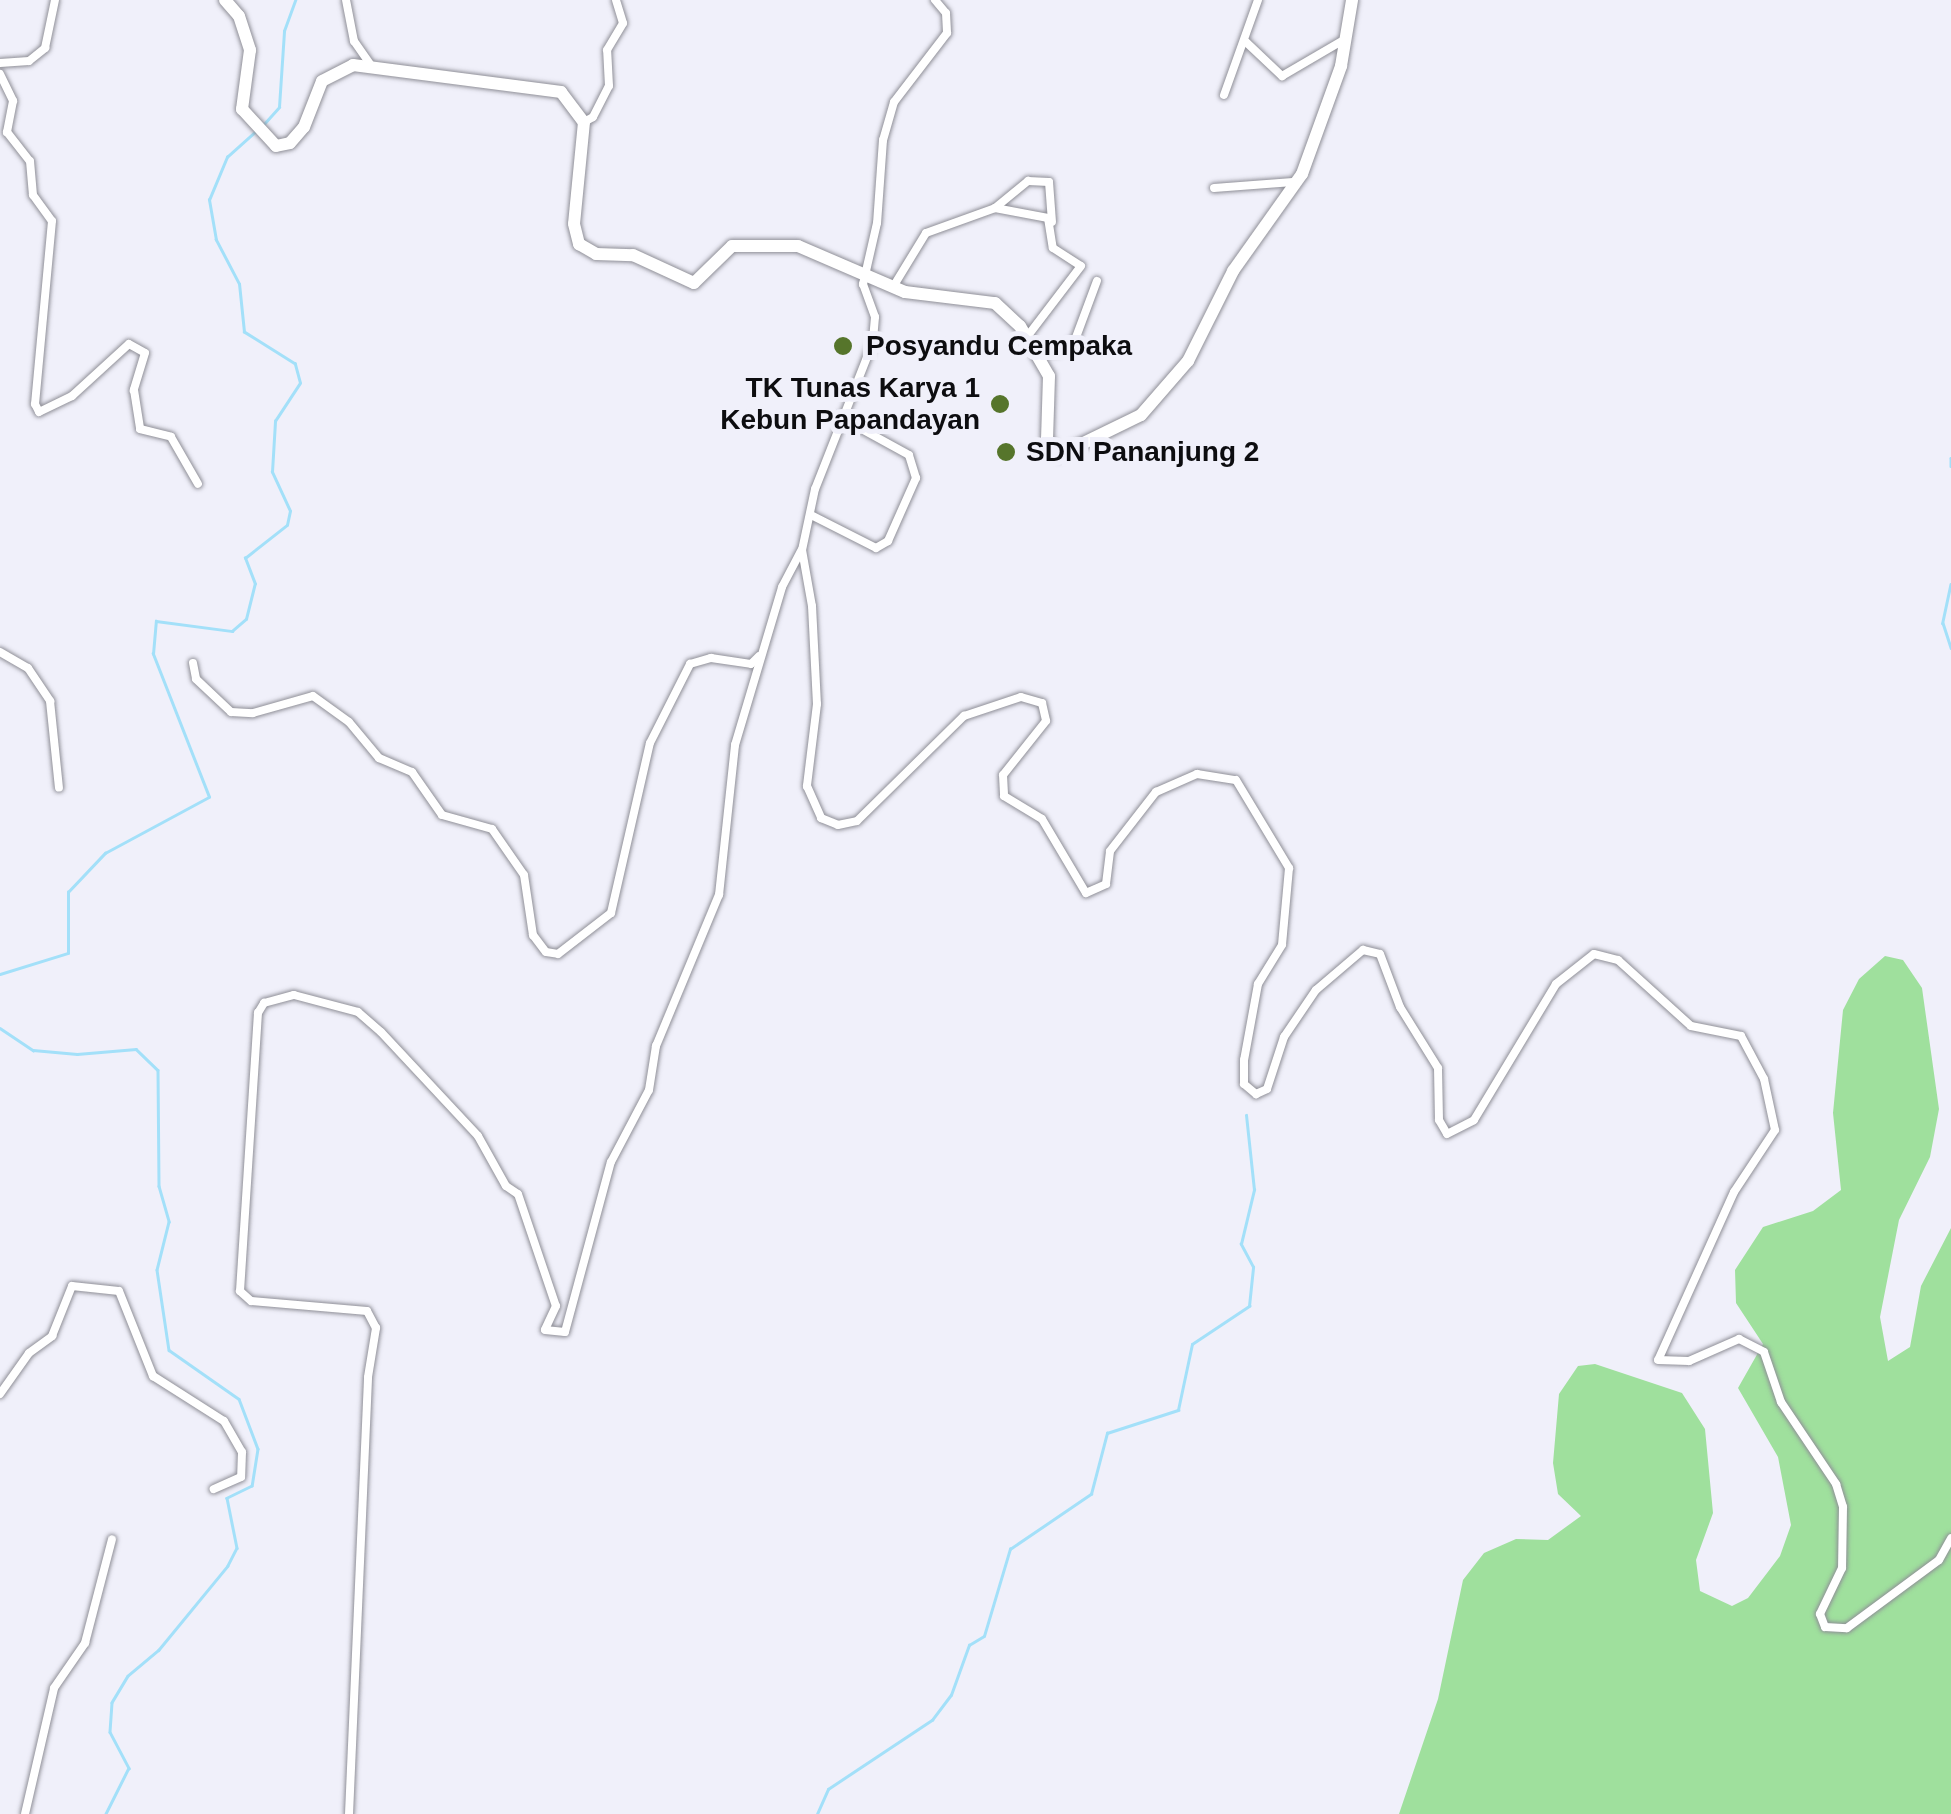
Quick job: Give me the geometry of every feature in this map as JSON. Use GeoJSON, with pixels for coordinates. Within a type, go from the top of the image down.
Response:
{"type":"FeatureCollection","features":[{"type":"Feature","properties":{"kind":"main road"},"geometry":{"type":"LineString","coordinates":[[226,0],[239,16],[250,50],[242,100],[249,121],[268,140],[290,143],[322,82],[353,65],[552,88],[579,108],[584,122],[574,238],[591,252],[633,255],[690,282],[738,244],[798,246],[864,270],[893,287],[996,303],[1036,352],[1052,387],[1051,452],[1067,454],[1123,428],[1172,385],[1233,272],[1298,181],[1346,38],[1352,0]]}},
{"type":"Feature","properties":{"kind":"street"},"geometry":{"type":"LineString","coordinates":[[0,63],[28,62],[45,48],[54,0]]}},
{"type":"Feature","properties":{"kind":"street"},"geometry":{"type":"LineString","coordinates":[[346,0],[354,41],[372,67]]}},
{"type":"Feature","properties":{"kind":"street"},"geometry":{"type":"LineString","coordinates":[[584,122],[593,117],[608,86],[607,50],[622,23],[616,0]]}},
{"type":"Feature","properties":{"kind":"street"},"geometry":{"type":"LineString","coordinates":[[349,1814],[368,1377],[376,1328],[367,1311],[251,1302],[240,1290],[258,1013],[264,1003],[294,995],[358,1012],[381,1032],[478,1136],[498,1162],[506,1186],[518,1194],[556,1306],[545,1330],[566,1332],[611,1162],[648,1090],[656,1046],[719,894],[735,745],[762,652],[802,550],[840,417],[875,326],[864,270],[894,102],[947,33],[946,13],[936,0]]}},
{"type":"Feature","properties":{"kind":"street"},"geometry":{"type":"LineString","coordinates":[[1224,96],[1258,0]]}},
{"type":"Feature","properties":{"kind":"street"},"geometry":{"type":"LineString","coordinates":[[1246,42],[1282,76],[1346,38]]}},
{"type":"Feature","properties":{"kind":"street"},"geometry":{"type":"LineString","coordinates":[[0,74],[13,101],[8,132],[30,161],[33,195],[52,221],[35,404],[39,412],[72,396],[129,344],[145,353],[134,390],[140,429],[171,437],[198,484]]}},
{"type":"Feature","properties":{"kind":"street"},"geometry":{"type":"LineString","coordinates":[[893,287],[921,235],[996,208],[1028,181],[1049,182],[1053,248],[1081,266],[1027,337]]}},
{"type":"Feature","properties":{"kind":"street"},"geometry":{"type":"LineString","coordinates":[[1214,188],[1298,181]]}},
{"type":"Feature","properties":{"kind":"street"},"geometry":{"type":"LineString","coordinates":[[996,208],[1052,222]]}},
{"type":"Feature","properties":{"kind":"street"},"geometry":{"type":"LineString","coordinates":[[1036,352],[1057,352],[1075,340],[1097,281]]}},
{"type":"Feature","properties":{"kind":"street"},"geometry":{"type":"LineString","coordinates":[[811,515],[876,548],[888,540],[916,478],[910,456],[840,417]]}},
{"type":"Feature","properties":{"kind":"street"},"geometry":{"type":"LineString","coordinates":[[802,550],[812,606],[816,704],[807,786],[828,822],[848,824],[864,816],[964,716],[1021,697],[1042,703],[1046,722],[1004,775],[1004,796],[1042,819],[1086,893],[1106,884],[1110,851],[1141,805],[1168,783],[1210,774],[1243,786],[1289,868],[1282,945],[1258,984],[1244,1060],[1248,1091],[1267,1089],[1299,1014],[1363,950],[1380,954],[1400,1006],[1438,1068],[1439,1120],[1448,1134],[1474,1120],[1556,984],[1594,954],[1618,960],[1681,1021],[1741,1036],[1764,1080],[1775,1130],[1734,1192],[1659,1348],[1658,1360],[1666,1365],[1740,1338],[1764,1352],[1793,1424],[1836,1484],[1843,1507],[1842,1568],[1820,1614],[1825,1627],[1848,1628],[1938,1560],[1951,1538]]}},
{"type":"Feature","properties":{"kind":"street"},"geometry":{"type":"LineString","coordinates":[[0,652],[28,668],[50,701],[59,788]]}},
{"type":"Feature","properties":{"kind":"street"},"geometry":{"type":"LineString","coordinates":[[193,663],[196,679],[231,712],[253,714],[313,696],[349,722],[380,758],[412,772],[442,814],[492,829],[524,876],[533,935],[546,952],[558,954],[611,914],[650,743],[690,664],[711,658],[750,664],[762,652]]}},
{"type":"Feature","properties":{"kind":"street"},"geometry":{"type":"LineString","coordinates":[[0,1394],[29,1353],[52,1336],[72,1286],[119,1291],[153,1376],[224,1421],[242,1452],[241,1478],[214,1489]]}},
{"type":"Feature","properties":{"kind":"street"},"geometry":{"type":"LineString","coordinates":[[25,1814],[54,1688],[85,1643],[112,1539]]}},
{"type":"Feature","properties":{"kind":"green space"},"geometry":{"type":"Polygon","coordinates":[[[1885,956],[1903,960],[1922,988],[1939,1109],[1930,1157],[1899,1220],[1880,1317],[1888,1361],[1910,1347],[1921,1286],[1951,1228],[1951,1814],[1399,1814],[1438,1699],[1463,1580],[1484,1553],[1516,1539],[1548,1540],[1581,1516],[1558,1494],[1553,1463],[1559,1394],[1578,1366],[1595,1364],[1682,1393],[1705,1429],[1713,1513],[1696,1560],[1700,1591],[1732,1606],[1748,1598],[1780,1556],[1791,1525],[1778,1457],[1738,1388],[1763,1344],[1736,1303],[1735,1270],[1763,1227],[1813,1211],[1841,1190],[1833,1113],[1843,1010],[1859,979],[1885,956]]]}},
{"type":"Feature","properties":{"kind":"waterway"},"geometry":{"type":"LineString","coordinates":[[263,125],[279,107],[284,31],[295,0]]}},
{"type":"Feature","properties":{"kind":"waterway"},"geometry":{"type":"LineString","coordinates":[[0,974],[68,953],[68,892],[105,853],[209,797],[153,654],[156,621],[232,631],[246,619],[255,584],[245,558],[287,525],[290,511],[272,472],[275,421],[300,383],[295,364],[244,332],[239,284],[216,240],[209,200],[227,157],[257,130]]}},
{"type":"Feature","properties":{"kind":"waterway"},"geometry":{"type":"LineString","coordinates":[[1951,458],[1951,466]]}},
{"type":"Feature","properties":{"kind":"waterway"},"geometry":{"type":"LineString","coordinates":[[1951,584],[1943,623],[1951,648]]}},
{"type":"Feature","properties":{"kind":"waterway"},"geometry":{"type":"LineString","coordinates":[[0,1028],[33,1050],[77,1054],[136,1049],[158,1070],[159,1186],[169,1222],[157,1270],[169,1350],[239,1399],[258,1449],[252,1486],[227,1498],[237,1548],[228,1566],[159,1650],[128,1676],[112,1703],[110,1732],[129,1768],[106,1814]]}},
{"type":"Feature","properties":{"kind":"waterway"},"geometry":{"type":"LineString","coordinates":[[817,1814],[828,1789],[932,1720],[951,1695],[969,1645],[984,1636],[1010,1549],[1091,1494],[1107,1433],[1178,1410],[1192,1344],[1249,1306],[1253,1267],[1241,1244],[1254,1190],[1246,1115]]}},
{"type":"Feature","properties":{"kind":"place","name":"Posyandu Cempaka"},"geometry":{"type":"Point","coordinates":[843,346]}},
{"type":"Feature","properties":{"kind":"place","name":"TK Tunas Karya 1 Kebun Papandayan"},"geometry":{"type":"Point","coordinates":[1000,404]}},
{"type":"Feature","properties":{"kind":"place","name":"SDN Pananjung 2"},"geometry":{"type":"Point","coordinates":[1006,452]}}]}
